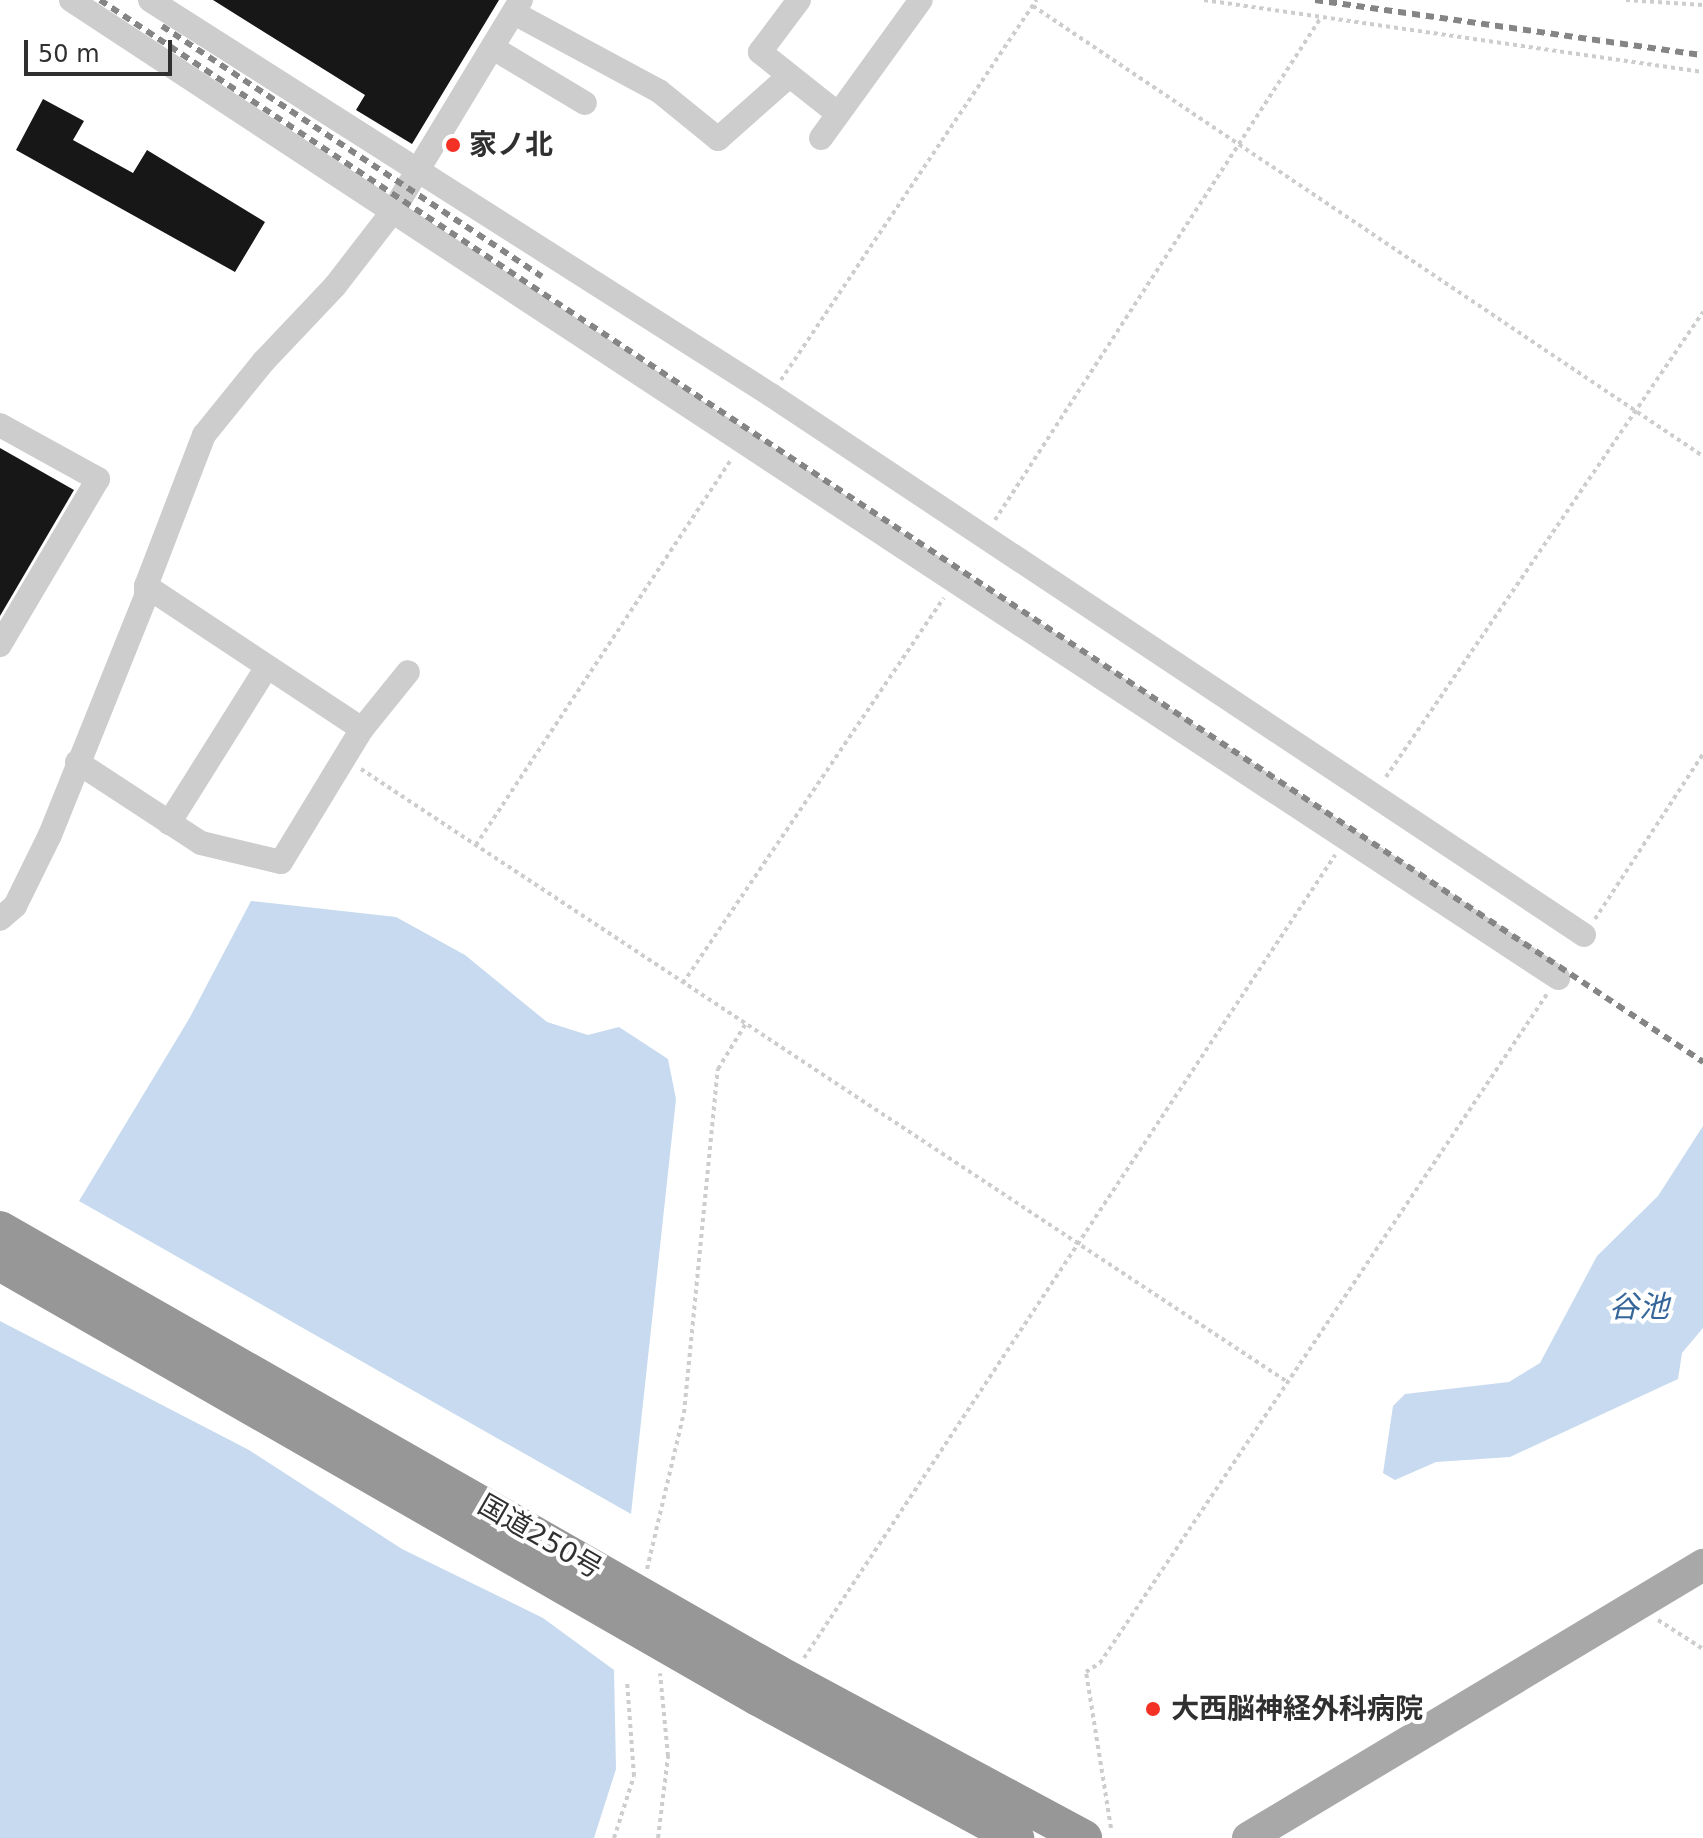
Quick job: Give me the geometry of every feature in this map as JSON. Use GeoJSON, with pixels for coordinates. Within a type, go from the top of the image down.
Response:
{"type":"FeatureCollection","features":[{"type":"Feature","properties":{"kind":"highway","name":"国道250号"},"geometry":{"type":"LineString","coordinates":[[0,1229],[762,1664],[1084,1838]]}},
{"type":"Feature","properties":{"kind":"highway","name":"国道250号"},"geometry":{"type":"LineString","coordinates":[[0,1263],[758,1698],[1016,1838]]}},
{"type":"Feature","properties":{"kind":"main road"},"geometry":{"type":"LineString","coordinates":[[1248,1838],[1703,1565]]}},
{"type":"Feature","properties":{"kind":"street"},"geometry":{"type":"LineString","coordinates":[[71,0],[1558,978]]}},
{"type":"Feature","properties":{"kind":"street"},"geometry":{"type":"LineString","coordinates":[[150,0],[422,169],[771,395],[983,539],[1584,935]]}},
{"type":"Feature","properties":{"kind":"street"},"geometry":{"type":"LineString","coordinates":[[799,0],[760,52],[787,78],[837,113]]}},
{"type":"Feature","properties":{"kind":"street"},"geometry":{"type":"LineString","coordinates":[[821,138],[921,0]]}},
{"type":"Feature","properties":{"kind":"street"},"geometry":{"type":"LineString","coordinates":[[0,919],[15,906],[77,762],[146,596],[146,586],[204,435],[264,361],[335,286],[393,211],[422,169],[518,6],[659,91],[718,139],[787,78]]}},
{"type":"Feature","properties":{"kind":"street"},"geometry":{"type":"LineString","coordinates":[[493,48],[585,103]]}},
{"type":"Feature","properties":{"kind":"street"},"geometry":{"type":"LineString","coordinates":[[0,425],[98,479],[0,645]]}},
{"type":"Feature","properties":{"kind":"street"},"geometry":{"type":"LineString","coordinates":[[146,586],[362,729]]}},
{"type":"Feature","properties":{"kind":"street"},"geometry":{"type":"LineString","coordinates":[[169,823],[267,667]]}},
{"type":"Feature","properties":{"kind":"street"},"geometry":{"type":"LineString","coordinates":[[77,762],[201,843],[281,862],[347,759],[362,729],[408,672]]}},
{"type":"Feature","properties":{"kind":"path"},"geometry":{"type":"LineString","coordinates":[[771,395],[1036,0]]}},
{"type":"Feature","properties":{"kind":"path"},"geometry":{"type":"LineString","coordinates":[[1204,0],[1703,72]]}},
{"type":"Feature","properties":{"kind":"path"},"geometry":{"type":"LineString","coordinates":[[1626,0],[1703,5]]}},
{"type":"Feature","properties":{"kind":"path"},"geometry":{"type":"LineString","coordinates":[[1033,6],[1703,456]]}},
{"type":"Feature","properties":{"kind":"path"},"geometry":{"type":"LineString","coordinates":[[983,539],[1241,146],[1320,19]]}},
{"type":"Feature","properties":{"kind":"path"},"geometry":{"type":"LineString","coordinates":[[1374,796],[1628,427],[1635,409],[1703,312]]}},
{"type":"Feature","properties":{"kind":"path"},"geometry":{"type":"LineString","coordinates":[[476,845],[744,440]]}},
{"type":"Feature","properties":{"kind":"path"},"geometry":{"type":"LineString","coordinates":[[683,983],[956,580]]}},
{"type":"Feature","properties":{"kind":"path"},"geometry":{"type":"LineString","coordinates":[[1584,935],[1703,754]]}},
{"type":"Feature","properties":{"kind":"path"},"geometry":{"type":"LineString","coordinates":[[347,759],[1286,1381]]}},
{"type":"Feature","properties":{"kind":"path"},"geometry":{"type":"LineString","coordinates":[[802,1660],[1345,839]]}},
{"type":"Feature","properties":{"kind":"path"},"geometry":{"type":"LineString","coordinates":[[1112,1838],[1086,1672],[1100,1663],[1558,978]]}},
{"type":"Feature","properties":{"kind":"path"},"geometry":{"type":"LineString","coordinates":[[647,1569],[684,1413],[718,1069],[745,1025]]}},
{"type":"Feature","properties":{"kind":"path"},"geometry":{"type":"LineString","coordinates":[[1635,1605],[1703,1649]]}},
{"type":"Feature","properties":{"kind":"path"},"geometry":{"type":"LineString","coordinates":[[658,1838],[668,1756],[659,1665]]}},
{"type":"Feature","properties":{"kind":"path"},"geometry":{"type":"LineString","coordinates":[[614,1838],[634,1776],[627,1680]]}},
{"type":"Feature","properties":{"kind":"water"},"geometry":{"type":"Polygon","coordinates":[[[251,901],[396,917],[465,955],[547,1022],[588,1035],[619,1027],[668,1059],[676,1099],[631,1514],[79,1201],[189,1019],[251,901]]]}},
{"type":"Feature","properties":{"kind":"water","name":"谷池"},"geometry":{"type":"Polygon","coordinates":[[[1703,1126],[1703,1328],[1682,1353],[1678,1379],[1510,1457],[1436,1462],[1395,1480],[1383,1473],[1393,1406],[1405,1394],[1509,1382],[1540,1363],[1597,1256],[1658,1196],[1703,1126]]]}},
{"type":"Feature","properties":{"kind":"water"},"geometry":{"type":"Polygon","coordinates":[[[0,1321],[249,1450],[402,1549],[543,1618],[614,1670],[616,1769],[594,1838],[0,1838],[0,1321]]]}},
{"type":"Feature","properties":{"kind":"building"},"geometry":{"type":"Polygon","coordinates":[[[213,0],[499,0],[412,144],[356,110],[365,95],[213,0]]]}},
{"type":"Feature","properties":{"kind":"building"},"geometry":{"type":"Polygon","coordinates":[[[43,99],[84,121],[73,140],[133,173],[147,150],[265,222],[235,272],[16,150],[43,99]]]}},
{"type":"Feature","properties":{"kind":"building"},"geometry":{"type":"Polygon","coordinates":[[[0,448],[74,490],[0,616],[0,448]]]}},
{"type":"Feature","properties":{"kind":"railway"},"geometry":{"type":"LineString","coordinates":[[100,0],[1703,1062]]}},
{"type":"Feature","properties":{"kind":"railway"},"geometry":{"type":"LineString","coordinates":[[1315,0],[1703,55]]}},
{"type":"Feature","properties":{"kind":"railway"},"geometry":{"type":"LineString","coordinates":[[162,26],[542,277]]}},
{"type":"Feature","properties":{"kind":"place","name":"家ノ北"},"geometry":{"type":"Point","coordinates":[453,145]}},
{"type":"Feature","properties":{"kind":"place","name":"大西脳神経外科病院"},"geometry":{"type":"Point","coordinates":[1153,1709]}}]}
